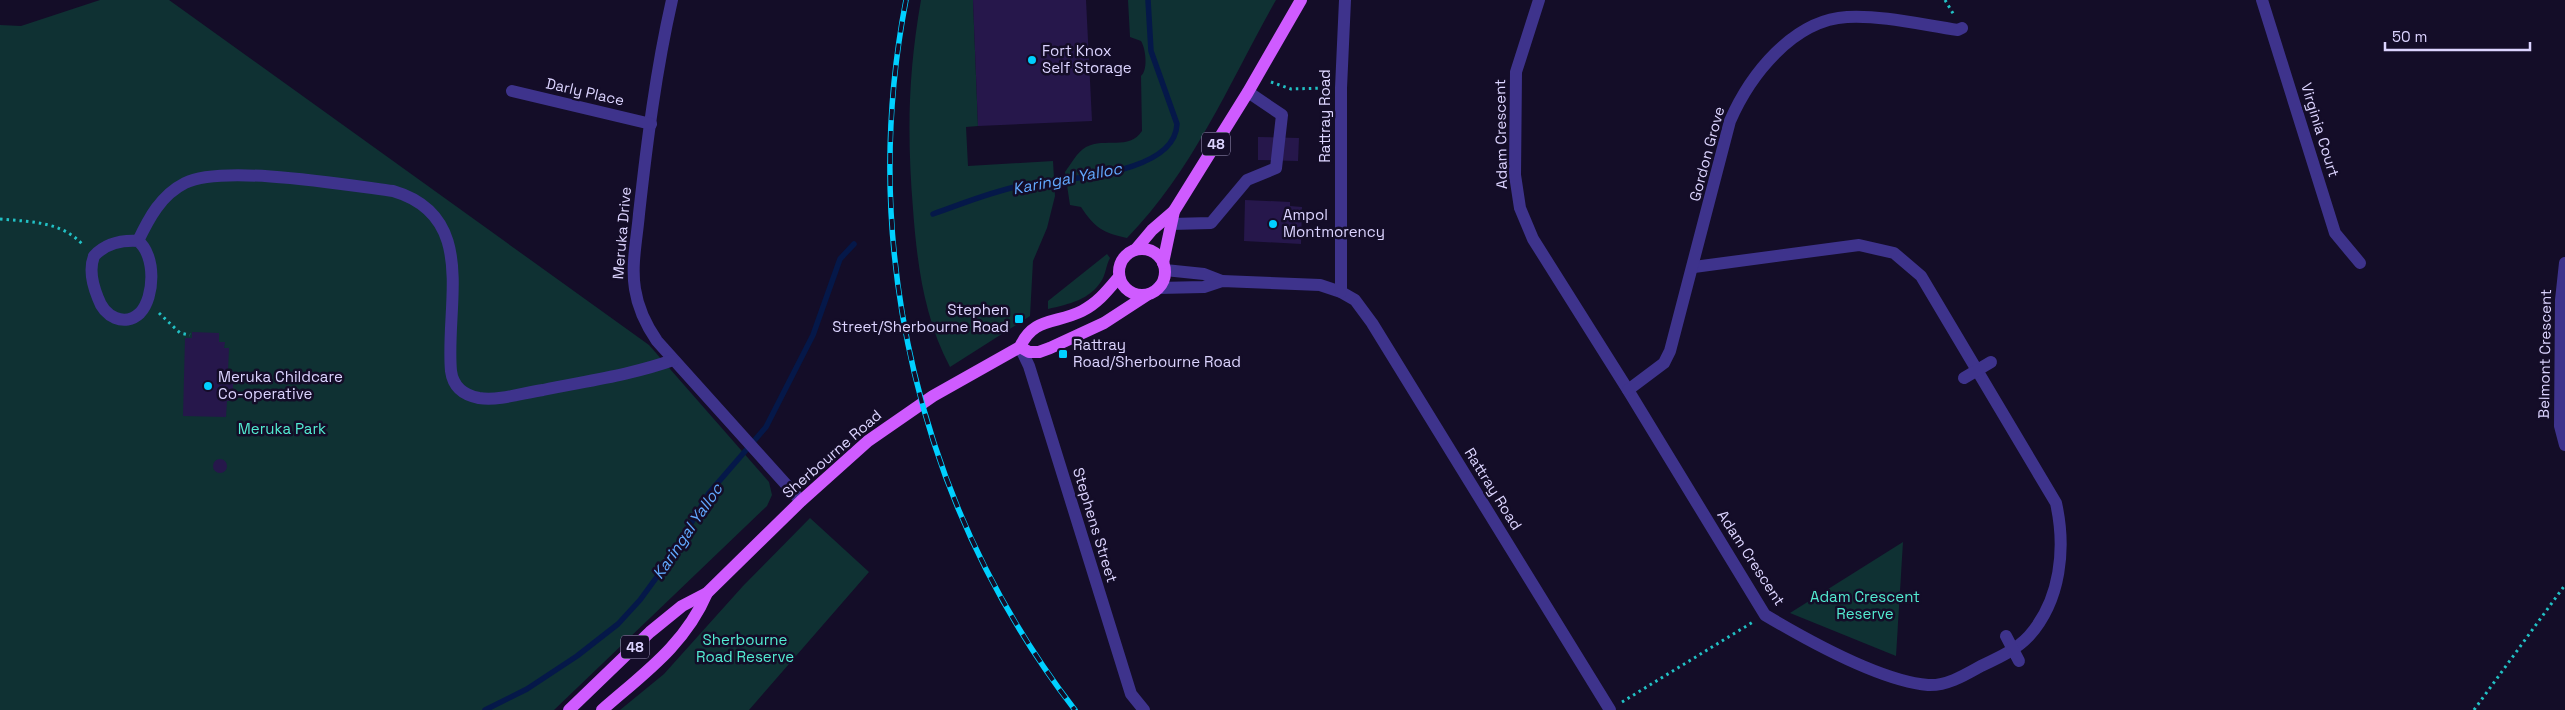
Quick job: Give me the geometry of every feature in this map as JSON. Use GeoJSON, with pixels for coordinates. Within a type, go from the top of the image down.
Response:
{"type":"FeatureCollection","features":[{"type":"Feature","properties":{"kind":"main road","name":"48"},"geometry":{"type":"LineString","coordinates":[[1119,277],[1122,260],[1125,255],[1136,249],[1152,230],[1174,211],[1248,92],[1302,0]]}},
{"type":"Feature","properties":{"kind":"main road","name":"48"},"geometry":{"type":"LineString","coordinates":[[1153,291],[1162,283],[1174,211]]}},
{"type":"Feature","properties":{"kind":"main road"},"geometry":{"type":"LineString","coordinates":[[1136,249],[1152,251],[1164,266]]}},
{"type":"Feature","properties":{"kind":"main road"},"geometry":{"type":"LineString","coordinates":[[1119,277],[1131,292],[1153,291]]}},
{"type":"Feature","properties":{"kind":"main road","name":"Sherbourne Road"},"geometry":{"type":"LineString","coordinates":[[569,710],[650,632],[682,606],[707,593],[800,501],[883,429],[933,396],[1020,347],[1025,336],[1032,329],[1043,323],[1069,316],[1094,304],[1119,277]]}},
{"type":"Feature","properties":{"kind":"main road"},"geometry":{"type":"LineString","coordinates":[[1020,347],[1029,352],[1039,352],[1050,348],[1104,322],[1153,291]]}},
{"type":"Feature","properties":{"kind":"main road","name":"Sherbourne Road"},"geometry":{"type":"LineString","coordinates":[[602,710],[646,674],[671,649],[697,617],[707,593]]}},
{"type":"Feature","properties":{"kind":"street","name":"Meruka Drive"},"geometry":{"type":"LineString","coordinates":[[672,0],[650,124],[635,259],[634,287],[637,303],[647,326],[673,360],[800,501]]}},
{"type":"Feature","properties":{"kind":"street","name":"Rattray Road"},"geometry":{"type":"LineString","coordinates":[[1342,292],[1341,88],[1345,0]]}},
{"type":"Feature","properties":{"kind":"street","name":"Adam Crescent"},"geometry":{"type":"LineString","coordinates":[[1539,0],[1516,72],[1515,175],[1520,208],[1533,239],[1628,390],[1764,616],[1798,635],[1890,676],[1930,685],[1960,678],[2013,650],[2029,637],[2043,618],[2054,592],[2061,562],[2060,520],[2056,503],[1921,276],[1894,253],[1860,245],[1694,266]]}},
{"type":"Feature","properties":{"kind":"street","name":"Virginia Court"},"geometry":{"type":"LineString","coordinates":[[2262,0],[2335,233],[2360,263]]}},
{"type":"Feature","properties":{"kind":"street","name":"Gordon Grove"},"geometry":{"type":"LineString","coordinates":[[1628,390],[1664,363],[1670,351],[1694,266],[1730,121],[1740,97],[1755,75],[1783,46],[1811,28],[1831,20],[1848,17],[1958,30],[1962,28]]}},
{"type":"Feature","properties":{"kind":"street","name":"Darly Place"},"geometry":{"type":"LineString","coordinates":[[512,92],[650,124]]}},
{"type":"Feature","properties":{"kind":"street"},"geometry":{"type":"LineString","coordinates":[[1171,224],[1211,224],[1246,180],[1276,168],[1282,115],[1248,92]]}},
{"type":"Feature","properties":{"kind":"street"},"geometry":{"type":"LineString","coordinates":[[138,242],[152,212],[168,195],[185,183],[206,177],[225,175],[267,177],[392,191],[410,196],[428,208],[438,219],[446,233],[451,250],[452,272],[451,371],[454,382],[462,391],[484,398],[509,396],[629,373],[673,360]]}},
{"type":"Feature","properties":{"kind":"street"},"geometry":{"type":"LineString","coordinates":[[117,242],[138,242],[146,247],[150,256],[152,270],[146,300],[141,312],[132,318],[122,320],[110,317],[100,306],[92,274],[94,256],[107,246],[117,242]]}},
{"type":"Feature","properties":{"kind":"street","name":"Belmont Crescent"},"geometry":{"type":"LineString","coordinates":[[2565,263],[2561,300],[2560,416],[2565,445]]}},
{"type":"Feature","properties":{"kind":"street","name":"Rattray Road"},"geometry":{"type":"LineString","coordinates":[[1164,266],[1204,274],[1222,281],[1310,284],[1342,292],[1355,300],[1372,323],[1610,710]]}},
{"type":"Feature","properties":{"kind":"street","name":"Rattray Road"},"geometry":{"type":"LineString","coordinates":[[1153,291],[1204,287],[1222,281]]}},
{"type":"Feature","properties":{"kind":"street","name":"Stephens Street"},"geometry":{"type":"LineString","coordinates":[[1020,347],[1032,376],[1131,694],[1144,710]]}},
{"type":"Feature","properties":{"kind":"street"},"geometry":{"type":"LineString","coordinates":[[1964,378],[1991,362]]}},
{"type":"Feature","properties":{"kind":"street"},"geometry":{"type":"LineString","coordinates":[[2006,636],[2019,661]]}},
{"type":"Feature","properties":{"kind":"path"},"geometry":{"type":"LineString","coordinates":[[1256,78],[1291,89],[1341,88]]}},
{"type":"Feature","properties":{"kind":"path"},"geometry":{"type":"LineString","coordinates":[[0,219],[44,224],[67,230],[94,256]]}},
{"type":"Feature","properties":{"kind":"path"},"geometry":{"type":"LineString","coordinates":[[146,300],[180,333],[190,335]]}},
{"type":"Feature","properties":{"kind":"path"},"geometry":{"type":"LineString","coordinates":[[2474,710],[2565,585]]}},
{"type":"Feature","properties":{"kind":"path"},"geometry":{"type":"LineString","coordinates":[[1610,710],[1764,616]]}},
{"type":"Feature","properties":{"kind":"green space","name":"Meruka Park"},"geometry":{"type":"Polygon","coordinates":[[[100,0],[169,0],[649,345],[769,482],[772,495],[767,506],[554,710],[0,710],[0,25],[21,26],[100,0]]]}},
{"type":"Feature","properties":{"kind":"green space"},"geometry":{"type":"Polygon","coordinates":[[[921,0],[973,0],[978,126],[966,127],[968,166],[1053,161],[1055,196],[1047,228],[1033,261],[1030,316],[950,367],[934,329],[923,290],[913,209],[909,129],[913,53],[921,0]]]}},
{"type":"Feature","properties":{"kind":"green space"},"geometry":{"type":"Polygon","coordinates":[[[1128,0],[1276,0],[1191,154],[1151,212],[1127,238],[1106,232],[1095,225],[1081,207],[1070,205],[1065,172],[1077,155],[1086,147],[1093,144],[1130,141],[1142,131],[1141,76],[1145,69],[1145,54],[1141,41],[1130,37],[1128,0]]]}},
{"type":"Feature","properties":{"kind":"green space"},"geometry":{"type":"Polygon","coordinates":[[[1107,254],[1110,258],[1097,287],[1085,297],[1048,309],[1048,301],[1107,254]]]}},
{"type":"Feature","properties":{"kind":"green space","name":"Sherbourne Road Reserve"},"geometry":{"type":"Polygon","coordinates":[[[810,518],[869,572],[749,710],[620,710],[664,674],[743,586],[810,518]]]}},
{"type":"Feature","properties":{"kind":"green space","name":"Adam Crescent Reserve"},"geometry":{"type":"Polygon","coordinates":[[[1903,542],[1896,656],[1790,613],[1903,542]]]}},
{"type":"Feature","properties":{"kind":"building","name":"Fort Knox Self Storage"},"geometry":{"type":"Polygon","coordinates":[[[973,0],[1086,0],[1092,121],[978,126],[973,0]]]}},
{"type":"Feature","properties":{"kind":"building"},"geometry":{"type":"Polygon","coordinates":[[[1258,137],[1299,138],[1298,161],[1258,160],[1258,137]]]}},
{"type":"Feature","properties":{"kind":"building","name":"Ampol Montmorency"},"geometry":{"type":"Polygon","coordinates":[[[1245,200],[1290,202],[1290,206],[1302,207],[1301,244],[1244,241],[1245,200]]]}},
{"type":"Feature","properties":{"kind":"building","name":"Meruka Childcare Co-operative"},"geometry":{"type":"Polygon","coordinates":[[[192,332],[219,333],[219,342],[225,342],[224,348],[229,348],[228,371],[233,371],[233,401],[227,401],[226,417],[183,416],[185,338],[192,338],[192,332]]]}},
{"type":"Feature","properties":{"kind":"building"},"geometry":{"type":"Polygon","coordinates":[[[217,459],[223,459],[227,466],[223,473],[217,473],[213,469],[213,463],[217,459]]]}},
{"type":"Feature","properties":{"kind":"waterway","name":"Karingal Yalloc"},"geometry":{"type":"LineString","coordinates":[[933,214],[987,195],[1020,186],[1086,177],[1136,165],[1157,155],[1171,142],[1177,124],[1151,51],[1148,0]]}},
{"type":"Feature","properties":{"kind":"waterway","name":"Karingal Yalloc"},"geometry":{"type":"LineString","coordinates":[[485,710],[527,689],[577,656],[618,624],[640,600],[670,559],[709,493],[766,427],[813,335],[840,259],[854,244]]}},
{"type":"Feature","properties":{"kind":"railway"},"geometry":{"type":"LineString","coordinates":[[906,0],[893,94],[890,188],[898,281],[914,373],[941,463],[976,549],[1021,632],[1075,710]]}},
{"type":"Feature","properties":{"kind":"place","name":"Fort Knox Self Storage"},"geometry":{"type":"Point","coordinates":[1032,60]}},
{"type":"Feature","properties":{"kind":"place","name":"Ampol Montmorency"},"geometry":{"type":"Point","coordinates":[1273,224]}},
{"type":"Feature","properties":{"kind":"place","name":"Stephen Street/Sherbourne Road"},"geometry":{"type":"Point","coordinates":[1019,319]}},
{"type":"Feature","properties":{"kind":"place","name":"Rattray Road/Sherbourne Road"},"geometry":{"type":"Point","coordinates":[1063,354]}},
{"type":"Feature","properties":{"kind":"place","name":"Meruka Childcare Co-operative"},"geometry":{"type":"Point","coordinates":[208,386]}}]}
